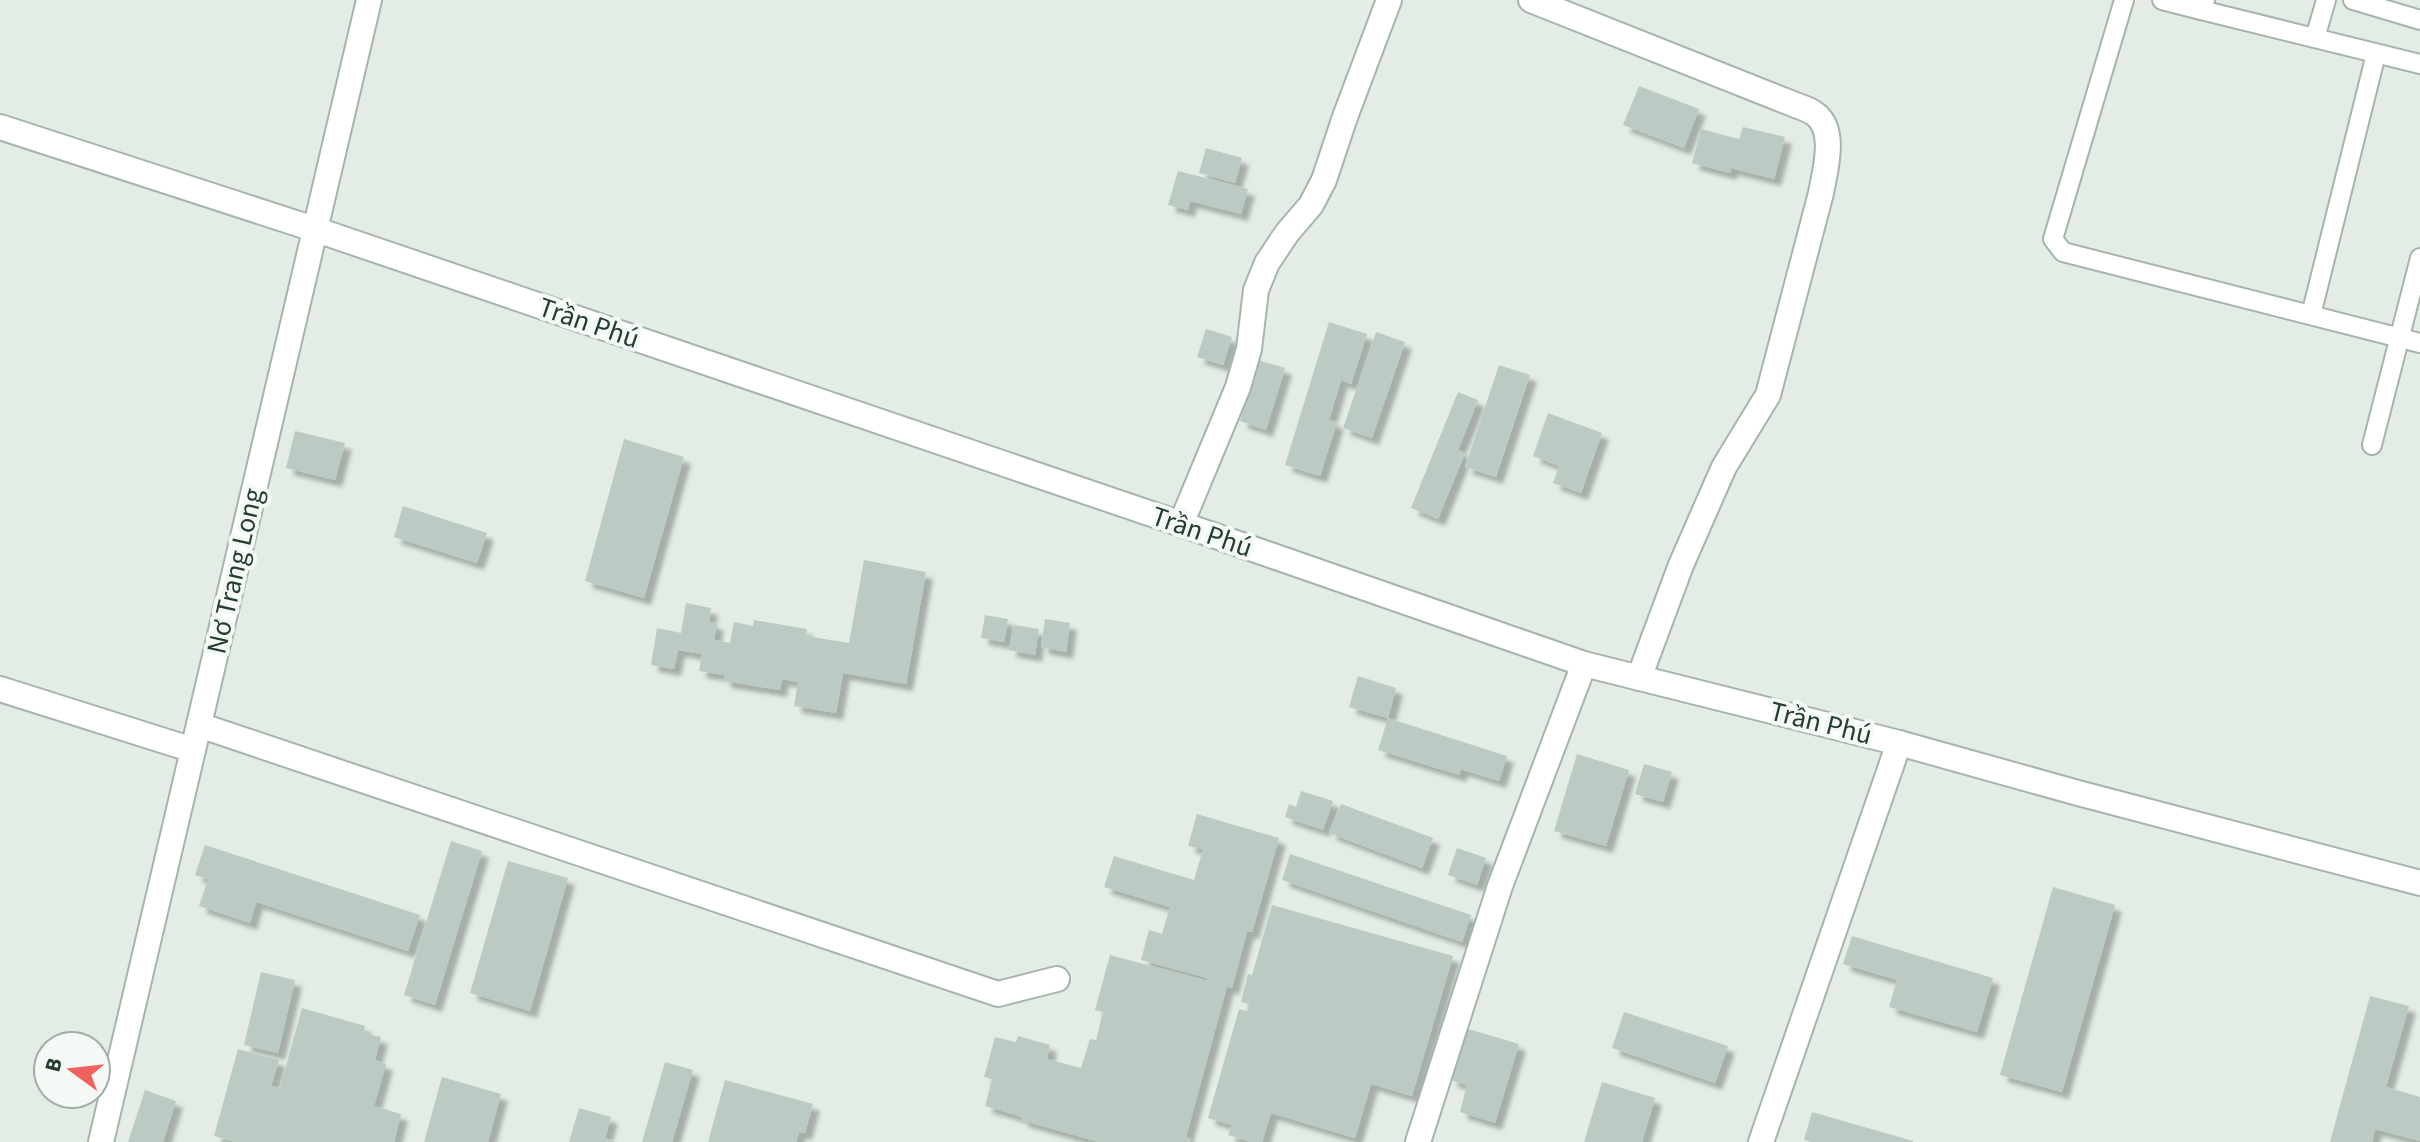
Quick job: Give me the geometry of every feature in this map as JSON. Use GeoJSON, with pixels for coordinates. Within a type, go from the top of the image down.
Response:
{"type":"FeatureCollection","features":[{"type":"Feature","properties":{"kind":"street","name":"Nơ Trang Long"},"geometry":{"type":"LineString","coordinates":[[101,1142],[369,0]]}},
{"type":"Feature","properties":{"kind":"street"},"geometry":{"type":"LineString","coordinates":[[1181,524],[1238,387],[1249,349],[1256,290],[1267,263],[1311,205],[1324,180],[1389,0]]}},
{"type":"Feature","properties":{"kind":"street"},"geometry":{"type":"LineString","coordinates":[[1531,0],[1798,106],[1817,115],[1827,127],[1827,159],[1821,193],[1768,395],[1724,467],[1681,565],[1639,678]]}},
{"type":"Feature","properties":{"kind":"street","name":"Trần Phú"},"geometry":{"type":"LineString","coordinates":[[0,127],[314,229],[1584,664],[1899,743],[2420,883]]}},
{"type":"Feature","properties":{"kind":"street"},"geometry":{"type":"LineString","coordinates":[[1418,1142],[1500,886],[1584,664]]}},
{"type":"Feature","properties":{"kind":"street"},"geometry":{"type":"LineString","coordinates":[[0,689],[193,750]]}},
{"type":"Feature","properties":{"kind":"street"},"geometry":{"type":"LineString","coordinates":[[199,725],[998,994],[1057,979]]}},
{"type":"Feature","properties":{"kind":"street"},"geometry":{"type":"LineString","coordinates":[[1761,1142],[1899,743]]}},
{"type":"Feature","properties":{"kind":"lane"},"geometry":{"type":"LineString","coordinates":[[2124,0],[2053,239],[2063,252],[2420,343]]}},
{"type":"Feature","properties":{"kind":"lane"},"geometry":{"type":"LineString","coordinates":[[2162,0],[2203,5],[2315,38],[2420,64]]}},
{"type":"Feature","properties":{"kind":"lane"},"geometry":{"type":"LineString","coordinates":[[2315,38],[2326,0]]}},
{"type":"Feature","properties":{"kind":"lane"},"geometry":{"type":"LineString","coordinates":[[2353,0],[2420,20]]}},
{"type":"Feature","properties":{"kind":"lane"},"geometry":{"type":"LineString","coordinates":[[2311,315],[2376,54]]}},
{"type":"Feature","properties":{"kind":"lane"},"geometry":{"type":"LineString","coordinates":[[2372,445],[2420,258]]}},
{"type":"Feature","properties":{"kind":"building"},"geometry":{"type":"Polygon","coordinates":[[[1639,86],[1699,109],[1684,148],[1623,125],[1639,86]]]}},
{"type":"Feature","properties":{"kind":"building"},"geometry":{"type":"Polygon","coordinates":[[[1743,127],[1785,137],[1774,179],[1731,168],[1730,173],[1692,163],[1701,129],[1739,139],[1743,127]]]}},
{"type":"Feature","properties":{"kind":"building"},"geometry":{"type":"Polygon","coordinates":[[[1206,148],[1242,158],[1235,183],[1199,173],[1206,148]]]}},
{"type":"Feature","properties":{"kind":"building"},"geometry":{"type":"Polygon","coordinates":[[[1178,171],[1248,189],[1241,214],[1190,201],[1188,210],[1168,205],[1178,171]]]}},
{"type":"Feature","properties":{"kind":"building"},"geometry":{"type":"Polygon","coordinates":[[[1329,322],[1367,334],[1351,384],[1341,380],[1329,420],[1337,422],[1320,476],[1285,465],[1329,322]]]}},
{"type":"Feature","properties":{"kind":"building"},"geometry":{"type":"Polygon","coordinates":[[[1206,329],[1232,337],[1223,365],[1197,357],[1206,329]]]}},
{"type":"Feature","properties":{"kind":"building"},"geometry":{"type":"Polygon","coordinates":[[[1376,332],[1405,342],[1372,438],[1343,428],[1376,332]]]}},
{"type":"Feature","properties":{"kind":"building"},"geometry":{"type":"Polygon","coordinates":[[[1258,360],[1285,368],[1266,430],[1240,421],[1258,360]]]}},
{"type":"Feature","properties":{"kind":"building"},"geometry":{"type":"Polygon","coordinates":[[[1499,365],[1530,375],[1496,477],[1465,467],[1499,365]]]}},
{"type":"Feature","properties":{"kind":"building"},"geometry":{"type":"Polygon","coordinates":[[[1458,392],[1478,400],[1458,450],[1465,453],[1438,519],[1411,508],[1458,392]]]}},
{"type":"Feature","properties":{"kind":"building"},"geometry":{"type":"Polygon","coordinates":[[[1548,413],[1602,433],[1581,493],[1553,483],[1559,466],[1533,456],[1548,413]]]}},
{"type":"Feature","properties":{"kind":"building"},"geometry":{"type":"Polygon","coordinates":[[[295,431],[345,443],[335,480],[286,468],[295,431]]]}},
{"type":"Feature","properties":{"kind":"building"},"geometry":{"type":"Polygon","coordinates":[[[624,439],[684,457],[644,598],[585,581],[624,439]]]}},
{"type":"Feature","properties":{"kind":"building"},"geometry":{"type":"Polygon","coordinates":[[[403,506],[487,533],[477,563],[394,537],[403,506]]]}},
{"type":"Feature","properties":{"kind":"building"},"geometry":{"type":"Polygon","coordinates":[[[864,560],[926,572],[906,684],[843,673],[836,713],[794,706],[798,682],[782,679],[780,690],[724,681],[724,675],[699,671],[702,654],[678,650],[674,669],[651,665],[657,628],[681,633],[686,603],[711,608],[709,622],[717,623],[714,640],[730,643],[734,622],[753,626],[754,620],[807,629],[806,636],[849,643],[864,560]]]}},
{"type":"Feature","properties":{"kind":"building"},"geometry":{"type":"Polygon","coordinates":[[[985,615],[1008,619],[1004,642],[981,638],[985,615]]]}},
{"type":"Feature","properties":{"kind":"building"},"geometry":{"type":"Polygon","coordinates":[[[1045,619],[1070,623],[1066,652],[1041,647],[1045,619]]]}},
{"type":"Feature","properties":{"kind":"building"},"geometry":{"type":"Polygon","coordinates":[[[1014,625],[1039,629],[1035,655],[1009,650],[1014,625]]]}},
{"type":"Feature","properties":{"kind":"building"},"geometry":{"type":"Polygon","coordinates":[[[1358,676],[1396,688],[1388,718],[1349,707],[1358,676]]]}},
{"type":"Feature","properties":{"kind":"building"},"geometry":{"type":"Polygon","coordinates":[[[1388,718],[1507,756],[1499,781],[1461,769],[1459,775],[1378,750],[1388,718]]]}},
{"type":"Feature","properties":{"kind":"building"},"geometry":{"type":"Polygon","coordinates":[[[1577,754],[1629,770],[1606,846],[1554,831],[1577,754]]]}},
{"type":"Feature","properties":{"kind":"building"},"geometry":{"type":"Polygon","coordinates":[[[1644,764],[1672,772],[1663,802],[1635,794],[1644,764]]]}},
{"type":"Feature","properties":{"kind":"building"},"geometry":{"type":"Polygon","coordinates":[[[1301,791],[1333,801],[1323,830],[1285,817],[1289,804],[1296,807],[1301,791]]]}},
{"type":"Feature","properties":{"kind":"building"},"geometry":{"type":"Polygon","coordinates":[[[1341,804],[1433,838],[1422,868],[1329,833],[1341,804]]]}},
{"type":"Feature","properties":{"kind":"building"},"geometry":{"type":"Polygon","coordinates":[[[1197,814],[1279,838],[1252,932],[1247,931],[1232,988],[1227,986],[1186,1137],[1191,1139],[1190,1142],[1099,1142],[1021,1120],[1022,1117],[985,1106],[992,1079],[984,1077],[995,1037],[1016,1042],[1018,1036],[1050,1045],[1047,1059],[1081,1068],[1090,1039],[1096,1040],[1103,1012],[1095,1010],[1110,955],[1207,981],[1208,978],[1141,960],[1149,930],[1162,934],[1170,907],[1104,887],[1114,856],[1194,880],[1203,849],[1188,846],[1197,814]]]}},
{"type":"Feature","properties":{"kind":"building"},"geometry":{"type":"Polygon","coordinates":[[[451,841],[482,851],[435,1005],[404,995],[451,841]]]}},
{"type":"Feature","properties":{"kind":"building"},"geometry":{"type":"Polygon","coordinates":[[[205,845],[420,915],[408,951],[256,902],[250,923],[199,906],[208,879],[195,875],[205,845]]]}},
{"type":"Feature","properties":{"kind":"building"},"geometry":{"type":"Polygon","coordinates":[[[1457,848],[1486,858],[1477,885],[1448,875],[1457,848]]]}},
{"type":"Feature","properties":{"kind":"building"},"geometry":{"type":"Polygon","coordinates":[[[1290,854],[1471,915],[1462,942],[1282,880],[1290,854]]]}},
{"type":"Feature","properties":{"kind":"building"},"geometry":{"type":"Polygon","coordinates":[[[508,861],[568,878],[530,1011],[470,993],[508,861]]]}},
{"type":"Feature","properties":{"kind":"building"},"geometry":{"type":"Polygon","coordinates":[[[2053,887],[2115,905],[2062,1092],[2000,1075],[2053,887]]]}},
{"type":"Feature","properties":{"kind":"building"},"geometry":{"type":"Polygon","coordinates":[[[1272,905],[1453,956],[1412,1096],[1371,1084],[1355,1138],[1271,1113],[1262,1142],[1251,1142],[1228,1135],[1232,1125],[1208,1118],[1239,1009],[1247,1011],[1249,1004],[1241,1002],[1272,905]]]}},
{"type":"Feature","properties":{"kind":"building"},"geometry":{"type":"Polygon","coordinates":[[[1852,936],[1993,978],[1977,1032],[1889,1007],[1897,980],[1843,964],[1852,936]]]}},
{"type":"Feature","properties":{"kind":"building"},"geometry":{"type":"Polygon","coordinates":[[[261,972],[295,980],[278,1053],[244,1045],[261,972]]]}},
{"type":"Feature","properties":{"kind":"building"},"geometry":{"type":"Polygon","coordinates":[[[2370,996],[2409,1006],[2386,1087],[2420,1097],[2420,1141],[2375,1129],[2372,1142],[2330,1142],[2370,996]]]}},
{"type":"Feature","properties":{"kind":"building"},"geometry":{"type":"Polygon","coordinates":[[[302,1008],[365,1026],[363,1033],[381,1037],[375,1060],[386,1064],[374,1106],[401,1114],[394,1142],[236,1142],[214,1136],[238,1049],[279,1060],[271,1086],[280,1088],[302,1008]]]}},
{"type":"Feature","properties":{"kind":"building"},"geometry":{"type":"Polygon","coordinates":[[[1624,1012],[1728,1046],[1715,1083],[1612,1048],[1624,1012]]]}},
{"type":"Feature","properties":{"kind":"building"},"geometry":{"type":"Polygon","coordinates":[[[1465,1028],[1519,1044],[1495,1123],[1460,1112],[1467,1085],[1450,1080],[1465,1028]]]}},
{"type":"Feature","properties":{"kind":"building"},"geometry":{"type":"Polygon","coordinates":[[[665,1062],[693,1070],[672,1142],[642,1142],[665,1062]]]}},
{"type":"Feature","properties":{"kind":"building"},"geometry":{"type":"Polygon","coordinates":[[[442,1077],[501,1094],[488,1142],[424,1142],[442,1077]]]}},
{"type":"Feature","properties":{"kind":"building"},"geometry":{"type":"Polygon","coordinates":[[[725,1080],[813,1104],[805,1133],[799,1132],[796,1142],[708,1142],[725,1080]]]}},
{"type":"Feature","properties":{"kind":"building"},"geometry":{"type":"Polygon","coordinates":[[[1602,1082],[1655,1098],[1642,1142],[1584,1142],[1602,1082]]]}},
{"type":"Feature","properties":{"kind":"building"},"geometry":{"type":"Polygon","coordinates":[[[145,1090],[176,1101],[163,1142],[128,1142],[145,1090]]]}},
{"type":"Feature","properties":{"kind":"building"},"geometry":{"type":"Polygon","coordinates":[[[579,1108],[611,1117],[605,1138],[616,1142],[569,1142],[579,1108]]]}},
{"type":"Feature","properties":{"kind":"building"},"geometry":{"type":"Polygon","coordinates":[[[1812,1112],[1913,1141],[1913,1142],[1804,1140],[1812,1112]]]}}]}
